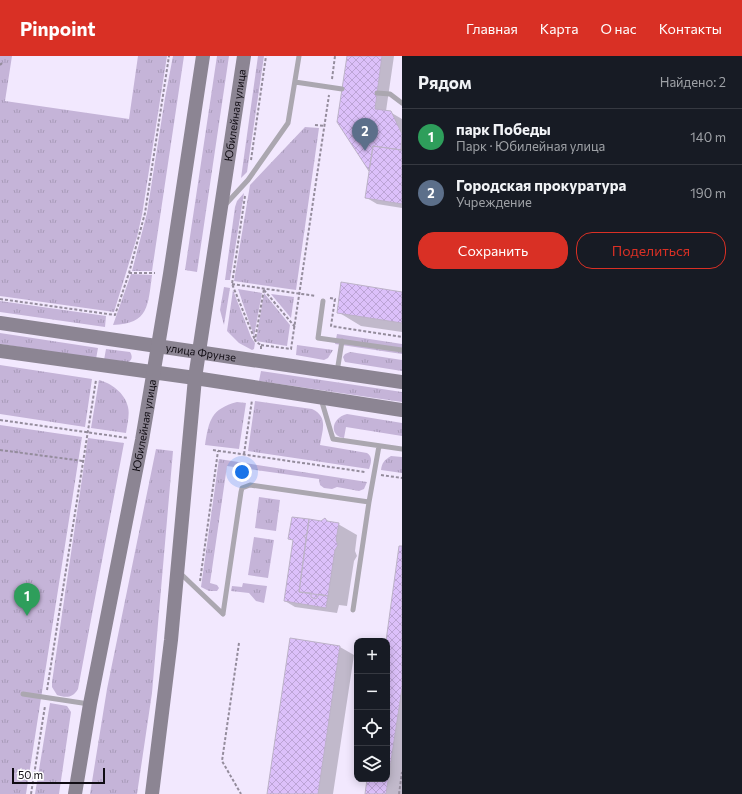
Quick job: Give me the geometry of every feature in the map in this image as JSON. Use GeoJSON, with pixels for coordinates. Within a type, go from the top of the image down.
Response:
{"type":"FeatureCollection","features":[{"type":"Feature","properties":{"kind":"main road","name":"Юбилейная улица"},"geometry":{"type":"LineString","coordinates":[[75,794],[90,704],[142,440],[170,274],[202,56]]}},
{"type":"Feature","properties":{"kind":"main road","name":"Юбилейная улица"},"geometry":{"type":"LineString","coordinates":[[153,794],[171,640],[195,378],[244,56]]}},
{"type":"Feature","properties":{"kind":"main road","name":"улица Фрунзе"},"geometry":{"type":"LineString","coordinates":[[0,323],[402,382]]}},
{"type":"Feature","properties":{"kind":"main road"},"geometry":{"type":"LineString","coordinates":[[0,351],[195,378],[402,410]]}},
{"type":"Feature","properties":{"kind":"lane"},"geometry":{"type":"LineString","coordinates":[[221,208],[248,180],[288,123],[299,56]]}},
{"type":"Feature","properties":{"kind":"lane"},"geometry":{"type":"LineString","coordinates":[[295,82],[342,89]]}},
{"type":"Feature","properties":{"kind":"lane"},"geometry":{"type":"LineString","coordinates":[[377,93],[390,94],[402,103]]}},
{"type":"Feature","properties":{"kind":"lane"},"geometry":{"type":"LineString","coordinates":[[324,299],[318,338],[402,350]]}},
{"type":"Feature","properties":{"kind":"lane"},"geometry":{"type":"LineString","coordinates":[[337,372],[342,341]]}},
{"type":"Feature","properties":{"kind":"lane"},"geometry":{"type":"LineString","coordinates":[[320,398],[333,439],[402,449]]}},
{"type":"Feature","properties":{"kind":"lane"},"geometry":{"type":"LineString","coordinates":[[353,610],[379,446]]}},
{"type":"Feature","properties":{"kind":"lane"},"geometry":{"type":"LineString","coordinates":[[177,570],[222,614],[242,488],[250,485],[369,502]]}},
{"type":"Feature","properties":{"kind":"lane"},"geometry":{"type":"LineString","coordinates":[[23,694],[90,704]]}},
{"type":"Feature","properties":{"kind":"path"},"geometry":{"type":"LineString","coordinates":[[0,299],[115,315],[129,273],[145,213],[169,56]]}},
{"type":"Feature","properties":{"kind":"path"},"geometry":{"type":"LineString","coordinates":[[335,56],[331,87],[299,294],[291,349],[262,345],[256,342],[232,284],[299,294],[324,299],[335,299],[331,326],[402,337]]}},
{"type":"Feature","properties":{"kind":"path"},"geometry":{"type":"LineString","coordinates":[[315,125],[325,126]]}},
{"type":"Feature","properties":{"kind":"path"},"geometry":{"type":"LineString","coordinates":[[129,273],[155,273]]}},
{"type":"Feature","properties":{"kind":"path"},"geometry":{"type":"LineString","coordinates":[[264,289],[294,327]]}},
{"type":"Feature","properties":{"kind":"path"},"geometry":{"type":"LineString","coordinates":[[255,340],[264,289]]}},
{"type":"Feature","properties":{"kind":"path"},"geometry":{"type":"LineString","coordinates":[[258,361],[262,345]]}},
{"type":"Feature","properties":{"kind":"path"},"geometry":{"type":"LineString","coordinates":[[31,794],[96,380]]}},
{"type":"Feature","properties":{"kind":"path"},"geometry":{"type":"LineString","coordinates":[[244,454],[252,400]]}},
{"type":"Feature","properties":{"kind":"path"},"geometry":{"type":"LineString","coordinates":[[0,420],[128,438]]}},
{"type":"Feature","properties":{"kind":"path"},"geometry":{"type":"LineString","coordinates":[[0,450],[83,461]]}},
{"type":"Feature","properties":{"kind":"path"},"geometry":{"type":"LineString","coordinates":[[213,450],[402,478]]}},
{"type":"Feature","properties":{"kind":"path"},"geometry":{"type":"LineString","coordinates":[[199,593],[218,451]]}},
{"type":"Feature","properties":{"kind":"path"},"geometry":{"type":"LineString","coordinates":[[239,643],[222,762],[241,794]]}},
{"type":"Feature","properties":{"kind":"path"},"geometry":{"type":"LineString","coordinates":[[399,794],[402,772]]}},
{"type":"Feature","properties":{"kind":"green space"},"geometry":{"type":"Polygon","coordinates":[[[0,56],[12,56],[5,101],[129,119],[138,56],[167,56],[142,215],[137,237],[114,312],[0,296],[0,56]]]}},
{"type":"Feature","properties":{"kind":"green space"},"geometry":{"type":"Polygon","coordinates":[[[173,56],[184,56],[152,271],[132,271],[147,213],[173,56]]]}},
{"type":"Feature","properties":{"kind":"green space"},"geometry":{"type":"Polygon","coordinates":[[[217,56],[229,56],[197,272],[185,270],[217,56]]]}},
{"type":"Feature","properties":{"kind":"green space"},"geometry":{"type":"Polygon","coordinates":[[[258,56],[264,56],[247,172],[241,178],[258,56]]]}},
{"type":"Feature","properties":{"kind":"green space"},"geometry":{"type":"Polygon","coordinates":[[[305,127],[319,128],[296,290],[234,281],[250,185],[305,127]]]}},
{"type":"Feature","properties":{"kind":"green space"},"geometry":{"type":"Polygon","coordinates":[[[244,193],[230,280],[225,280],[235,207],[237,201],[244,193]]]}},
{"type":"Feature","properties":{"kind":"green space"},"geometry":{"type":"Polygon","coordinates":[[[131,274],[152,275],[147,304],[140,317],[134,321],[125,324],[113,325],[131,274]]]}},
{"type":"Feature","properties":{"kind":"green space"},"geometry":{"type":"Polygon","coordinates":[[[224,287],[230,288],[224,325],[220,310],[224,287]]]}},
{"type":"Feature","properties":{"kind":"green space"},"geometry":{"type":"Polygon","coordinates":[[[238,289],[262,293],[254,336],[238,289]]]}},
{"type":"Feature","properties":{"kind":"green space"},"geometry":{"type":"Polygon","coordinates":[[[233,290],[251,337],[255,343],[254,349],[252,350],[239,343],[227,331],[233,290]]]}},
{"type":"Feature","properties":{"kind":"green space"},"geometry":{"type":"Polygon","coordinates":[[[264,293],[290,325],[287,346],[256,341],[264,293]]]}},
{"type":"Feature","properties":{"kind":"green space"},"geometry":{"type":"Polygon","coordinates":[[[271,294],[294,297],[291,318],[271,294]]]}},
{"type":"Feature","properties":{"kind":"green space"},"geometry":{"type":"Polygon","coordinates":[[[0,301],[106,316],[105,327],[0,312],[0,301]]]}},
{"type":"Feature","properties":{"kind":"green space"},"geometry":{"type":"Polygon","coordinates":[[[0,333],[98,348],[96,359],[0,344],[0,333]]]}},
{"type":"Feature","properties":{"kind":"green space"},"geometry":{"type":"Polygon","coordinates":[[[337,334],[402,344],[402,354],[335,344],[337,334]]]}},
{"type":"Feature","properties":{"kind":"green space"},"geometry":{"type":"Polygon","coordinates":[[[297,345],[333,350],[328,358],[324,360],[296,355],[297,345]]]}},
{"type":"Feature","properties":{"kind":"green space"},"geometry":{"type":"Polygon","coordinates":[[[106,349],[130,352],[132,358],[127,363],[104,360],[106,349]]]}},
{"type":"Feature","properties":{"kind":"green space"},"geometry":{"type":"Polygon","coordinates":[[[350,352],[402,360],[402,371],[345,362],[343,357],[345,354],[350,352]]]}},
{"type":"Feature","properties":{"kind":"green space"},"geometry":{"type":"Polygon","coordinates":[[[0,365],[92,379],[85,427],[0,414],[0,365]]]}},
{"type":"Feature","properties":{"kind":"green space"},"geometry":{"type":"Polygon","coordinates":[[[261,371],[402,392],[402,402],[259,381],[261,371]]]}},
{"type":"Feature","properties":{"kind":"green space"},"geometry":{"type":"Polygon","coordinates":[[[99,380],[113,386],[124,397],[129,413],[126,433],[91,428],[99,380]]]}},
{"type":"Feature","properties":{"kind":"green space"},"geometry":{"type":"Polygon","coordinates":[[[255,401],[312,409],[321,416],[323,420],[320,445],[367,453],[371,458],[369,469],[248,451],[255,401]]]}},
{"type":"Feature","properties":{"kind":"green space"},"geometry":{"type":"Polygon","coordinates":[[[237,402],[246,403],[239,449],[205,445],[210,422],[213,417],[222,408],[237,402]]]}},
{"type":"Feature","properties":{"kind":"green space"},"geometry":{"type":"Polygon","coordinates":[[[347,414],[402,423],[402,436],[346,427],[344,438],[339,437],[334,431],[335,423],[342,416],[347,414]]]}},
{"type":"Feature","properties":{"kind":"green space"},"geometry":{"type":"Polygon","coordinates":[[[0,425],[82,437],[26,794],[0,794],[0,425]]]}},
{"type":"Feature","properties":{"kind":"green space"},"geometry":{"type":"Polygon","coordinates":[[[88,438],[124,443],[78,689],[72,696],[63,697],[57,695],[52,687],[52,682],[88,438]]]}},
{"type":"Feature","properties":{"kind":"green space"},"geometry":{"type":"Polygon","coordinates":[[[156,449],[173,451],[152,693],[137,794],[90,794],[107,689],[156,449]]]}},
{"type":"Feature","properties":{"kind":"green space"},"geometry":{"type":"Polygon","coordinates":[[[391,456],[402,457],[402,473],[381,470],[384,462],[391,456]]]}},
{"type":"Feature","properties":{"kind":"green space"},"geometry":{"type":"Polygon","coordinates":[[[219,459],[367,482],[364,489],[359,491],[337,487],[332,489],[324,488],[320,485],[319,479],[227,466],[210,583],[217,585],[219,588],[217,591],[209,591],[201,587],[219,459]]]}},
{"type":"Feature","properties":{"kind":"green space"},"geometry":{"type":"Polygon","coordinates":[[[259,497],[280,500],[276,531],[255,528],[259,497]]]}},
{"type":"Feature","properties":{"kind":"green space"},"geometry":{"type":"Polygon","coordinates":[[[254,537],[274,540],[268,578],[248,575],[254,537]]]}},
{"type":"Feature","properties":{"kind":"green space"},"geometry":{"type":"Polygon","coordinates":[[[243,583],[267,586],[264,603],[256,601],[249,593],[231,591],[232,586],[242,587],[243,583]]]}},
{"type":"Feature","properties":{"kind":"green space"},"geometry":{"type":"Polygon","coordinates":[[[50,703],[67,706],[71,712],[59,794],[35,794],[50,703]]]}},
{"type":"Feature","properties":{"kind":"building"},"geometry":{"type":"Polygon","coordinates":[[[347,56],[382,56],[375,109],[391,111],[402,134],[401,150],[373,146],[369,171],[337,122],[347,56]]]}},
{"type":"Feature","properties":{"kind":"building"},"geometry":{"type":"Polygon","coordinates":[[[373,146],[402,150],[402,204],[365,198],[373,146]]]}},
{"type":"Feature","properties":{"kind":"building"},"geometry":{"type":"Polygon","coordinates":[[[341,282],[402,292],[402,323],[337,313],[341,282]]]}},
{"type":"Feature","properties":{"kind":"building"},"geometry":{"type":"Polygon","coordinates":[[[292,517],[309,519],[299,592],[328,596],[326,608],[284,601],[293,540],[288,539],[292,517]]]}},
{"type":"Feature","properties":{"kind":"building"},"geometry":{"type":"Polygon","coordinates":[[[325,518],[327,521],[339,523],[336,540],[338,545],[335,550],[328,596],[319,594],[315,599],[311,597],[311,593],[299,592],[306,539],[304,536],[307,534],[309,519],[321,521],[325,518]]]}},
{"type":"Feature","properties":{"kind":"building"},"geometry":{"type":"Polygon","coordinates":[[[399,546],[402,546],[402,688],[390,768],[390,638],[386,638],[399,546]]]}},
{"type":"Feature","properties":{"kind":"building"},"geometry":{"type":"Polygon","coordinates":[[[290,638],[340,646],[318,794],[267,794],[290,638]]]}},
{"type":"Feature","properties":{"kind":"building"},"geometry":{"type":"Polygon","coordinates":[[[367,782],[388,782],[386,794],[365,794],[367,782]]]}},
{"type":"Feature","properties":{"kind":"place","name":"Городская прокуратура"},"geometry":{"type":"Point","coordinates":[365,151]}},
{"type":"Feature","properties":{"kind":"place","name":"парк Победы"},"geometry":{"type":"Point","coordinates":[27,616]}}]}
